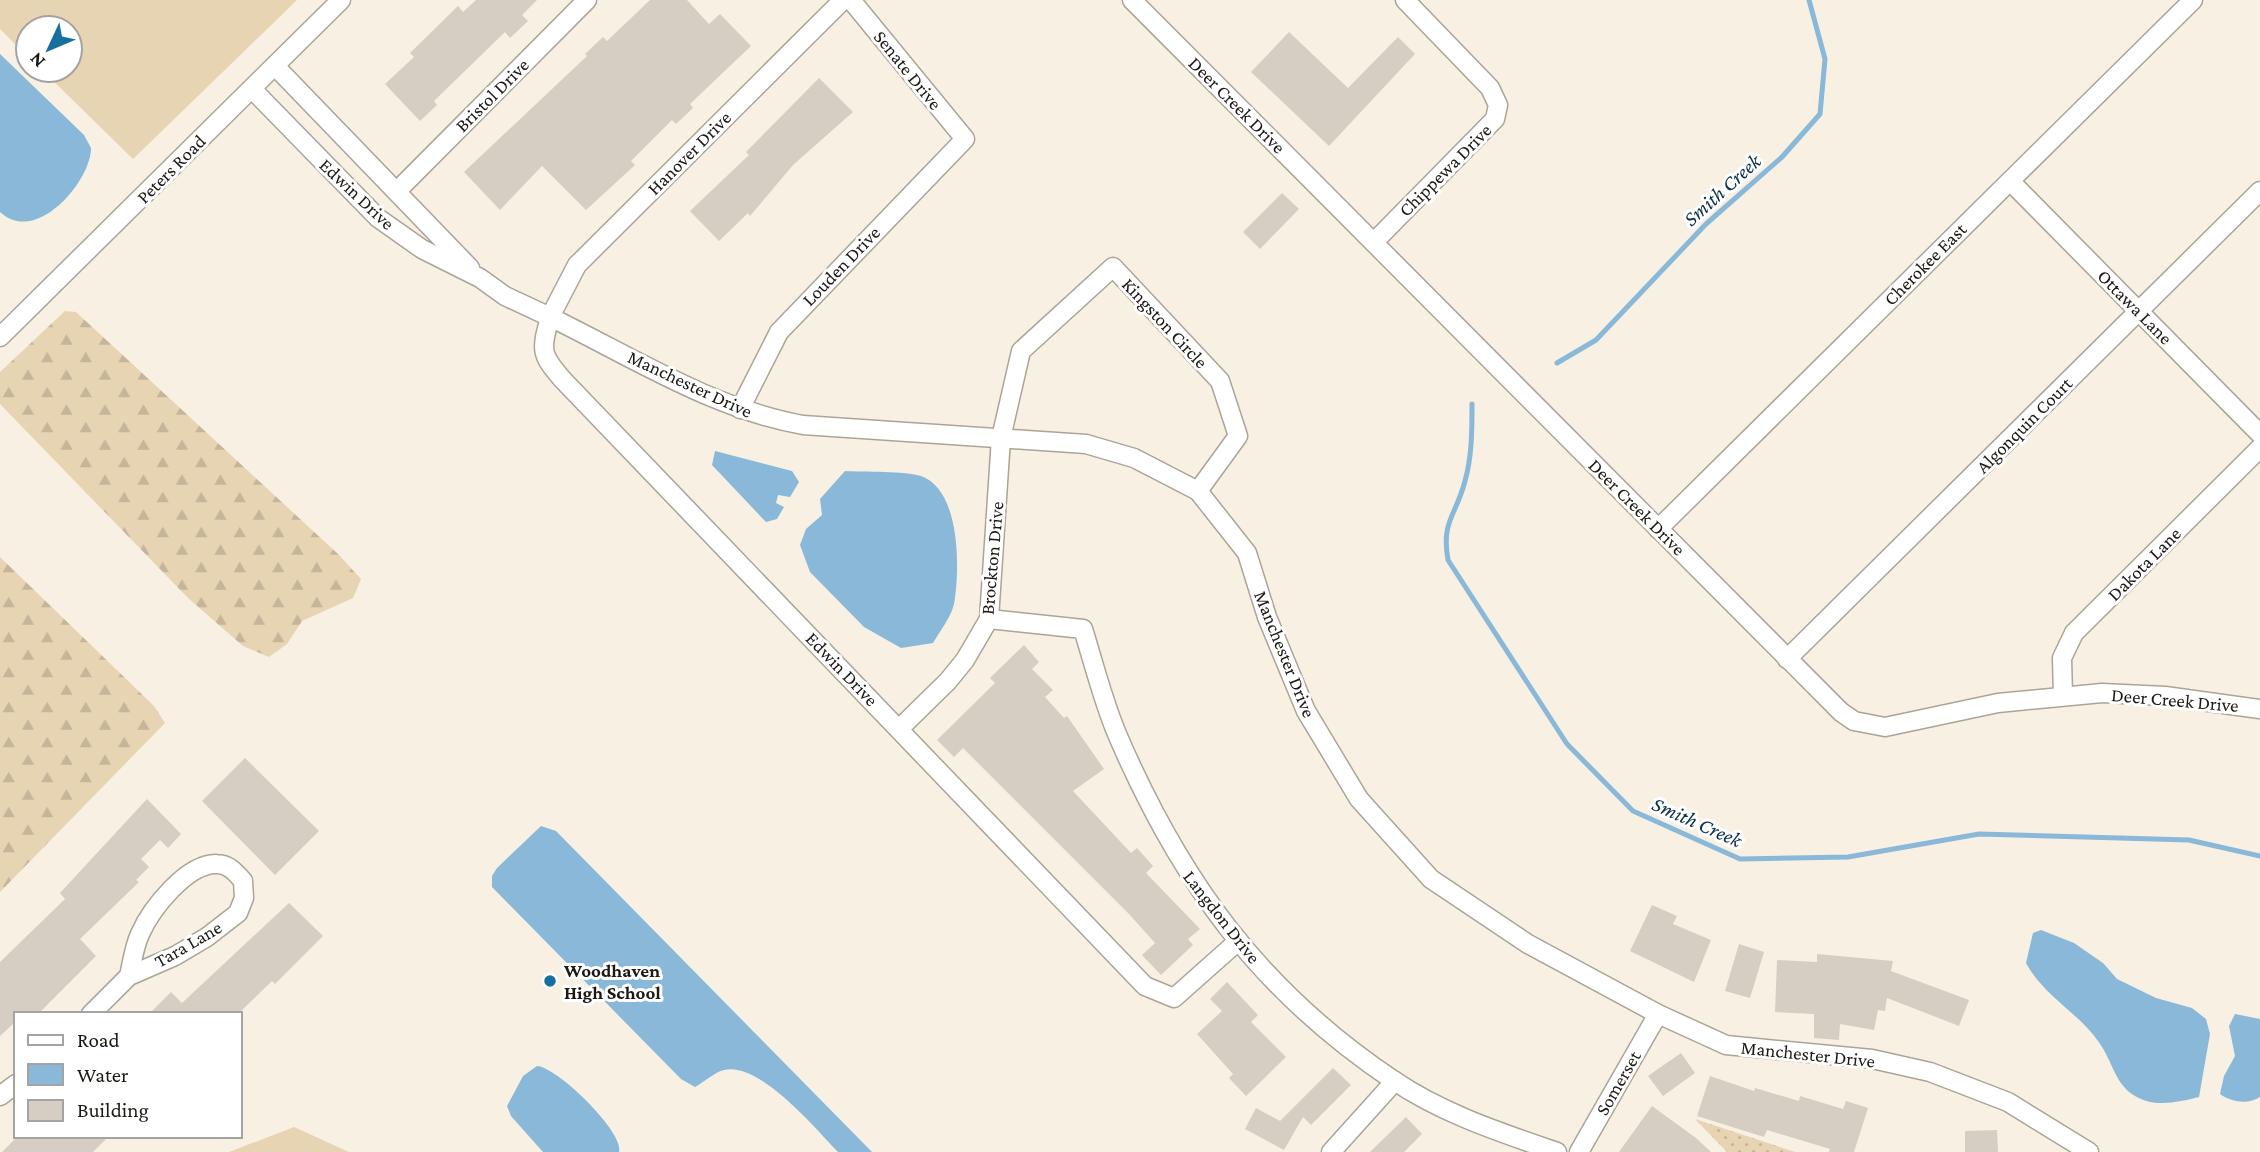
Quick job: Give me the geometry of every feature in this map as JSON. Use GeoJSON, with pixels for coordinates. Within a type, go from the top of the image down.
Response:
{"type":"FeatureCollection","features":[{"type":"Feature","properties":{"kind":"street","name":"Peters Road"},"geometry":{"type":"LineString","coordinates":[[0,337],[341,0]]}},
{"type":"Feature","properties":{"kind":"street","name":"Bristol Drive"},"geometry":{"type":"LineString","coordinates":[[397,191],[587,0]]}},
{"type":"Feature","properties":{"kind":"street","name":"Hanover Drive"},"geometry":{"type":"LineString","coordinates":[[550,317],[577,265],[843,0]]}},
{"type":"Feature","properties":{"kind":"street","name":"Senate Drive"},"geometry":{"type":"LineString","coordinates":[[851,0],[965,139]]}},
{"type":"Feature","properties":{"kind":"street","name":"Deer Creek Drive"},"geometry":{"type":"LineString","coordinates":[[1132,0],[1841,712],[1872,726],[1896,726],[1998,703],[2063,695],[2165,696],[2259,708]]}},
{"type":"Feature","properties":{"kind":"street","name":"Chippewa Drive"},"geometry":{"type":"LineString","coordinates":[[1374,242],[1495,119],[1499,105],[1490,88],[1405,0]]}},
{"type":"Feature","properties":{"kind":"street","name":"Cherokee East"},"geometry":{"type":"LineString","coordinates":[[1658,529],[2193,0]]}},
{"type":"Feature","properties":{"kind":"street","name":"Edwin Drive"},"geometry":{"type":"LineString","coordinates":[[275,66],[480,278]]}},
{"type":"Feature","properties":{"kind":"street","name":"Edwin Drive"},"geometry":{"type":"LineString","coordinates":[[251,89],[378,218],[422,249],[480,278],[505,296],[550,317],[542,346],[549,364],[1146,986],[1174,998],[1237,942]]}},
{"type":"Feature","properties":{"kind":"street","name":"Louden Drive"},"geometry":{"type":"LineString","coordinates":[[740,409],[769,348],[785,325],[965,139]]}},
{"type":"Feature","properties":{"kind":"street","name":"Ottawa Lane"},"geometry":{"type":"LineString","coordinates":[[2010,181],[2260,434]]}},
{"type":"Feature","properties":{"kind":"street","name":"Algonquin Court"},"geometry":{"type":"LineString","coordinates":[[1787,659],[2260,191]]}},
{"type":"Feature","properties":{"kind":"street","name":"Kingston Circle"},"geometry":{"type":"LineString","coordinates":[[1000,438],[1020,351],[1113,267],[1220,381],[1238,436],[1198,491]]}},
{"type":"Feature","properties":{"kind":"street","name":"Manchester Drive"},"geometry":{"type":"LineString","coordinates":[[550,317],[740,409],[803,425],[1086,444],[1134,458],[1198,491],[1247,553],[1267,618],[1306,711],[1359,799],[1431,879],[1528,944],[1658,1014],[1726,1045],[1872,1059],[1930,1072],[2008,1102],[2089,1152]]}},
{"type":"Feature","properties":{"kind":"street","name":"Brockton Drive"},"geometry":{"type":"LineString","coordinates":[[899,729],[948,681],[965,660],[989,619],[1000,438]]}},
{"type":"Feature","properties":{"kind":"street","name":"Dakota Lane"},"geometry":{"type":"LineString","coordinates":[[2063,695],[2062,658],[2074,633],[2260,448]]}},
{"type":"Feature","properties":{"kind":"street","name":"Langdon Drive"},"geometry":{"type":"LineString","coordinates":[[989,619],[1083,629],[1116,733],[1173,849],[1237,942],[1317,1022],[1395,1082],[1479,1125],[1558,1152]]}},
{"type":"Feature","properties":{"kind":"street","name":"Tara Lane"},"geometry":{"type":"LineString","coordinates":[[93,1012],[129,976],[175,956],[207,937],[238,913],[244,898],[243,881],[231,868],[218,863],[191,872],[151,915],[139,935],[129,976]]}},
{"type":"Feature","properties":{"kind":"street","name":"Somerset"},"geometry":{"type":"LineString","coordinates":[[1579,1152],[1658,1014]]}},
{"type":"Feature","properties":{"kind":"street"},"geometry":{"type":"LineString","coordinates":[[1332,1152],[1395,1082]]}},
{"type":"Feature","properties":{"kind":"green space"},"geometry":{"type":"Polygon","coordinates":[[[0,0],[297,0],[133,159],[56,84],[84,84],[84,14],[14,14],[14,43],[0,29],[0,0]]]}},
{"type":"Feature","properties":{"kind":"green space"},"geometry":{"type":"Polygon","coordinates":[[[65,311],[76,312],[338,554],[361,579],[353,598],[302,621],[287,644],[269,657],[243,646],[188,598],[0,404],[0,372],[65,311]]]}},
{"type":"Feature","properties":{"kind":"green space"},"geometry":{"type":"Polygon","coordinates":[[[0,557],[154,706],[165,723],[0,892],[0,557]]]}},
{"type":"Feature","properties":{"kind":"green space"},"geometry":{"type":"Polygon","coordinates":[[[1695,1119],[1795,1152],[1727,1152],[1695,1119]]]}},
{"type":"Feature","properties":{"kind":"green space"},"geometry":{"type":"Polygon","coordinates":[[[294,1127],[349,1152],[229,1152],[294,1127]]]}},
{"type":"Feature","properties":{"kind":"water"},"geometry":{"type":"Polygon","coordinates":[[[0,54],[14,68],[14,84],[31,84],[84,135],[91,148],[89,162],[72,192],[45,215],[29,221],[14,220],[0,212],[0,54]]]}},
{"type":"Feature","properties":{"kind":"water"},"geometry":{"type":"Polygon","coordinates":[[[715,451],[792,471],[799,482],[790,497],[778,495],[776,503],[784,507],[777,519],[766,522],[712,465],[715,451]]]}},
{"type":"Feature","properties":{"kind":"water"},"geometry":{"type":"Polygon","coordinates":[[[845,471],[914,474],[934,484],[944,497],[955,532],[956,589],[950,614],[933,643],[901,648],[864,627],[810,572],[800,545],[806,529],[822,515],[820,499],[845,471]]]}},
{"type":"Feature","properties":{"kind":"water"},"geometry":{"type":"Polygon","coordinates":[[[541,826],[556,831],[872,1152],[838,1152],[786,1099],[770,1086],[738,1070],[724,1070],[695,1087],[681,1079],[492,887],[492,876],[497,868],[541,826]]]}},
{"type":"Feature","properties":{"kind":"water"},"geometry":{"type":"Polygon","coordinates":[[[2041,930],[2074,943],[2103,963],[2117,979],[2156,998],[2192,1008],[2206,1019],[2210,1034],[2199,1097],[2167,1103],[2150,1102],[2135,1096],[2123,1086],[2094,1035],[2043,986],[2026,963],[2033,933],[2041,930]]]}},
{"type":"Feature","properties":{"kind":"water"},"geometry":{"type":"Polygon","coordinates":[[[2235,1014],[2260,1019],[2260,1097],[2245,1102],[2234,1101],[2220,1094],[2224,1076],[2235,1056],[2229,1026],[2235,1014]]]}},
{"type":"Feature","properties":{"kind":"water"},"geometry":{"type":"Polygon","coordinates":[[[537,1066],[559,1077],[601,1116],[618,1143],[619,1152],[543,1152],[511,1116],[507,1106],[523,1076],[537,1066]]]}},
{"type":"Feature","properties":{"kind":"building"},"geometry":{"type":"Polygon","coordinates":[[[476,0],[537,0],[522,15],[528,21],[510,38],[505,32],[434,101],[437,105],[420,121],[385,84],[414,57],[410,53],[458,6],[463,12],[476,0]]]}},
{"type":"Feature","properties":{"kind":"building"},"geometry":{"type":"Polygon","coordinates":[[[650,0],[687,0],[709,24],[720,14],[751,46],[690,104],[693,108],[676,124],[672,120],[631,161],[635,165],[586,210],[542,166],[500,210],[464,172],[587,56],[585,54],[603,37],[607,41],[650,0]]]}},
{"type":"Feature","properties":{"kind":"building"},"geometry":{"type":"Polygon","coordinates":[[[1289,32],[1348,88],[1398,37],[1415,54],[1329,146],[1251,72],[1289,32]]]}},
{"type":"Feature","properties":{"kind":"building"},"geometry":{"type":"Polygon","coordinates":[[[819,78],[853,112],[793,165],[750,216],[748,213],[719,241],[690,211],[749,155],[746,152],[819,78]]]}},
{"type":"Feature","properties":{"kind":"building"},"geometry":{"type":"Polygon","coordinates":[[[1282,193],[1299,209],[1260,249],[1243,232],[1282,193]]]}},
{"type":"Feature","properties":{"kind":"building"},"geometry":{"type":"Polygon","coordinates":[[[1024,645],[1039,662],[1032,669],[1053,690],[1045,697],[1064,718],[1067,716],[1104,769],[1073,791],[1131,853],[1137,848],[1153,866],[1146,873],[1200,929],[1188,939],[1193,945],[1161,975],[1142,955],[1155,943],[1129,914],[963,748],[954,757],[937,740],[995,683],[990,678],[1024,645]]]}},
{"type":"Feature","properties":{"kind":"building"},"geometry":{"type":"Polygon","coordinates":[[[245,758],[319,831],[275,875],[202,801],[245,758]]]}},
{"type":"Feature","properties":{"kind":"building"},"geometry":{"type":"Polygon","coordinates":[[[147,799],[181,834],[168,848],[160,840],[141,859],[149,867],[136,880],[139,882],[80,939],[96,956],[40,1012],[14,1012],[14,1023],[0,1036],[0,962],[65,899],[60,893],[147,799]]]}},
{"type":"Feature","properties":{"kind":"building"},"geometry":{"type":"Polygon","coordinates":[[[289,903],[323,936],[275,984],[272,981],[240,1012],[151,1012],[171,992],[182,1003],[289,903]]]}},
{"type":"Feature","properties":{"kind":"building"},"geometry":{"type":"Polygon","coordinates":[[[1652,905],[1677,916],[1673,924],[1711,940],[1694,982],[1630,951],[1652,905]]]}},
{"type":"Feature","properties":{"kind":"building"},"geometry":{"type":"Polygon","coordinates":[[[1739,944],[1764,952],[1750,998],[1725,991],[1739,944]]]}},
{"type":"Feature","properties":{"kind":"building"},"geometry":{"type":"Polygon","coordinates":[[[1817,954],[1893,961],[1891,971],[1969,1000],[1959,1026],[1887,998],[1885,1011],[1878,1010],[1874,1030],[1840,1024],[1839,1040],[1814,1038],[1814,1014],[1775,1012],[1777,960],[1817,962],[1817,954]]]}},
{"type":"Feature","properties":{"kind":"building"},"geometry":{"type":"Polygon","coordinates":[[[1227,982],[1258,1015],[1251,1022],[1286,1057],[1246,1096],[1229,1078],[1233,1074],[1197,1034],[1222,1011],[1210,999],[1227,982]]]}},
{"type":"Feature","properties":{"kind":"building"},"geometry":{"type":"Polygon","coordinates":[[[1681,1053],[1695,1073],[1663,1096],[1648,1076],[1681,1053]]]}},
{"type":"Feature","properties":{"kind":"building"},"geometry":{"type":"Polygon","coordinates":[[[1333,1068],[1351,1085],[1311,1125],[1303,1117],[1284,1150],[1245,1129],[1256,1108],[1280,1121],[1333,1068]]]}},
{"type":"Feature","properties":{"kind":"building"},"geometry":{"type":"Polygon","coordinates":[[[1710,1076],[1754,1091],[1755,1088],[1799,1101],[1800,1096],[1843,1109],[1846,1101],[1868,1108],[1854,1152],[1829,1152],[1830,1149],[1767,1130],[1764,1137],[1697,1116],[1710,1076]]]}},
{"type":"Feature","properties":{"kind":"building"},"geometry":{"type":"Polygon","coordinates":[[[1652,1106],[1696,1138],[1711,1152],[1619,1152],[1652,1106]]]}},
{"type":"Feature","properties":{"kind":"building"},"geometry":{"type":"Polygon","coordinates":[[[1406,1117],[1422,1134],[1404,1152],[1370,1152],[1406,1117]]]}},
{"type":"Feature","properties":{"kind":"building"},"geometry":{"type":"Polygon","coordinates":[[[1997,1130],[1998,1152],[1965,1152],[1965,1131],[1997,1130]]]}},
{"type":"Feature","properties":{"kind":"building"},"geometry":{"type":"Polygon","coordinates":[[[16,1138],[107,1138],[93,1152],[2,1152],[16,1138]]]}},
{"type":"Feature","properties":{"kind":"waterway","name":"Smith Creek"},"geometry":{"type":"LineString","coordinates":[[1557,363],[1596,340],[1706,224],[1782,157],[1820,114],[1825,59],[1809,0]]}},
{"type":"Feature","properties":{"kind":"waterway","name":"Smith Creek"},"geometry":{"type":"LineString","coordinates":[[1472,404],[1469,462],[1446,536],[1448,560],[1567,744],[1633,811],[1740,859],[1848,857],[1979,834],[2189,840],[2260,856]]}},
{"type":"Feature","properties":{"kind":"place","name":"Woodhaven High School"},"geometry":{"type":"Point","coordinates":[550,981]}}]}
